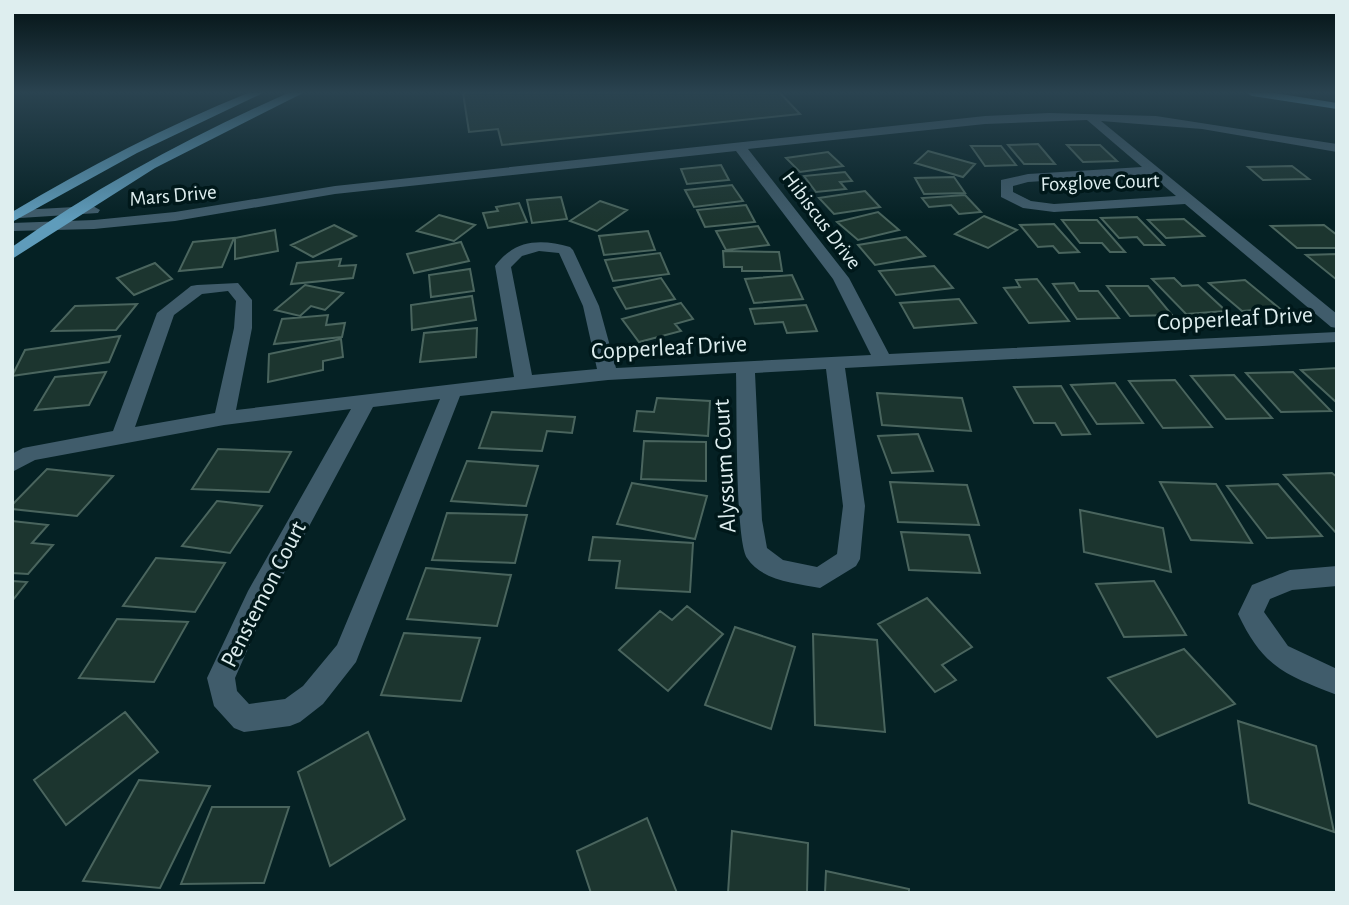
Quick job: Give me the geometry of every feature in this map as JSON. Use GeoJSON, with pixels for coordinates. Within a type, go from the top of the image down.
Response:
{"type":"FeatureCollection","features":[{"type":"Feature","properties":{"kind":"main road"},"geometry":{"type":"LineString","coordinates":[[14,218],[74,180],[163,135]]}},
{"type":"Feature","properties":{"kind":"main road"},"geometry":{"type":"LineString","coordinates":[[12,254],[71,211],[206,135]]}},
{"type":"Feature","properties":{"kind":"street","name":"Mars Drive"},"geometry":{"type":"LineString","coordinates":[[14,218],[48,227],[245,209],[335,190],[841,135]]}},
{"type":"Feature","properties":{"kind":"street"},"geometry":{"type":"LineString","coordinates":[[1112,135],[1337,323]]}},
{"type":"Feature","properties":{"kind":"street","name":"Mars Drive"},"geometry":{"type":"LineString","coordinates":[[1265,135],[1337,148]]}},
{"type":"Feature","properties":{"kind":"street","name":"Hibiscus Drive"},"geometry":{"type":"LineString","coordinates":[[739,146],[841,278],[883,361]]}},
{"type":"Feature","properties":{"kind":"street","name":"Foxglove Court"},"geometry":{"type":"LineString","coordinates":[[1154,170],[1028,178],[1006,183],[1006,194],[1028,205],[1054,208],[1190,199]]}},
{"type":"Feature","properties":{"kind":"street","name":"Mars Drive"},"geometry":{"type":"LineString","coordinates":[[14,218],[294,189],[335,190]]}},
{"type":"Feature","properties":{"kind":"street"},"geometry":{"type":"LineString","coordinates":[[524,382],[503,266],[513,254],[541,244],[565,250],[591,306],[608,374]]}},
{"type":"Feature","properties":{"kind":"street"},"geometry":{"type":"LineString","coordinates":[[121,437],[166,313],[197,290],[232,286],[244,300],[243,328],[224,418]]}},
{"type":"Feature","properties":{"kind":"street","name":"Copperleaf Drive"},"geometry":{"type":"LineString","coordinates":[[12,464],[30,453],[224,418],[524,382],[608,374],[1337,337]]}},
{"type":"Feature","properties":{"kind":"street","name":"Alyssum Court"},"geometry":{"type":"LineString","coordinates":[[745,368],[751,520],[756,554],[777,569],[820,578],[848,559],[854,506],[835,364]]}},
{"type":"Feature","properties":{"kind":"street","name":"Penstemon Court"},"geometry":{"type":"LineString","coordinates":[[366,401],[257,598],[220,678],[224,697],[244,718],[290,712],[313,695],[347,653],[453,390]]}},
{"type":"Feature","properties":{"kind":"street"},"geometry":{"type":"LineString","coordinates":[[1337,576],[1290,580],[1261,592],[1251,614],[1279,655],[1310,672],[1337,682]]}},
{"type":"Feature","properties":{"kind":"building"},"geometry":{"type":"Polygon","coordinates":[[[500,135],[596,135],[502,145],[500,135]]]}},
{"type":"Feature","properties":{"kind":"building"},"geometry":{"type":"Polygon","coordinates":[[[1038,144],[1055,164],[1024,164],[1008,145],[1038,144]]]}},
{"type":"Feature","properties":{"kind":"building"},"geometry":{"type":"Polygon","coordinates":[[[1067,145],[1100,145],[1117,161],[1083,162],[1067,145]]]}},
{"type":"Feature","properties":{"kind":"building"},"geometry":{"type":"Polygon","coordinates":[[[971,146],[1001,146],[1016,165],[985,166],[971,146]]]}},
{"type":"Feature","properties":{"kind":"building"},"geometry":{"type":"Polygon","coordinates":[[[928,151],[975,164],[963,177],[915,163],[928,151]]]}},
{"type":"Feature","properties":{"kind":"building"},"geometry":{"type":"Polygon","coordinates":[[[828,152],[843,166],[800,172],[786,158],[828,152]]]}},
{"type":"Feature","properties":{"kind":"building"},"geometry":{"type":"Polygon","coordinates":[[[721,165],[729,180],[687,184],[681,169],[721,165]]]}},
{"type":"Feature","properties":{"kind":"building"},"geometry":{"type":"Polygon","coordinates":[[[1292,166],[1309,179],[1263,180],[1248,167],[1292,166]]]}},
{"type":"Feature","properties":{"kind":"building"},"geometry":{"type":"Polygon","coordinates":[[[845,172],[852,181],[840,182],[846,189],[816,192],[804,176],[845,172]]]}},
{"type":"Feature","properties":{"kind":"building"},"geometry":{"type":"Polygon","coordinates":[[[954,177],[965,193],[924,194],[915,178],[954,177]]]}},
{"type":"Feature","properties":{"kind":"building"},"geometry":{"type":"Polygon","coordinates":[[[732,185],[743,201],[694,207],[685,190],[732,185]]]}},
{"type":"Feature","properties":{"kind":"building"},"geometry":{"type":"Polygon","coordinates":[[[865,191],[880,207],[834,214],[819,198],[865,191]]]}},
{"type":"Feature","properties":{"kind":"building"},"geometry":{"type":"Polygon","coordinates":[[[965,195],[981,212],[959,214],[951,205],[929,207],[922,198],[965,195]]]}},
{"type":"Feature","properties":{"kind":"building"},"geometry":{"type":"Polygon","coordinates":[[[561,197],[567,219],[532,223],[527,200],[561,197]]]}},
{"type":"Feature","properties":{"kind":"building"},"geometry":{"type":"Polygon","coordinates":[[[600,201],[627,210],[597,231],[570,221],[600,201]]]}},
{"type":"Feature","properties":{"kind":"building"},"geometry":{"type":"Polygon","coordinates":[[[519,203],[527,222],[488,228],[483,213],[498,211],[496,207],[519,203]]]}},
{"type":"Feature","properties":{"kind":"building"},"geometry":{"type":"Polygon","coordinates":[[[746,205],[755,222],[705,227],[697,210],[746,205]]]}},
{"type":"Feature","properties":{"kind":"building"},"geometry":{"type":"Polygon","coordinates":[[[878,212],[899,230],[858,240],[837,222],[878,212]]]}},
{"type":"Feature","properties":{"kind":"building"},"geometry":{"type":"Polygon","coordinates":[[[439,215],[475,225],[454,241],[417,231],[439,215]]]}},
{"type":"Feature","properties":{"kind":"building"},"geometry":{"type":"Polygon","coordinates":[[[984,216],[1017,230],[988,248],[955,234],[984,216]]]}},
{"type":"Feature","properties":{"kind":"building"},"geometry":{"type":"Polygon","coordinates":[[[1137,217],[1164,245],[1144,245],[1137,237],[1119,238],[1101,218],[1137,217]]]}},
{"type":"Feature","properties":{"kind":"building"},"geometry":{"type":"Polygon","coordinates":[[[1184,219],[1204,236],[1166,238],[1148,220],[1184,219]]]}},
{"type":"Feature","properties":{"kind":"building"},"geometry":{"type":"Polygon","coordinates":[[[1062,220],[1097,220],[1125,252],[1110,252],[1102,243],[1080,243],[1062,220]]]}},
{"type":"Feature","properties":{"kind":"building"},"geometry":{"type":"Polygon","coordinates":[[[1054,224],[1079,252],[1059,253],[1053,246],[1038,247],[1020,225],[1054,224]]]}},
{"type":"Feature","properties":{"kind":"building"},"geometry":{"type":"Polygon","coordinates":[[[334,225],[356,236],[313,257],[291,245],[334,225]]]}},
{"type":"Feature","properties":{"kind":"building"},"geometry":{"type":"Polygon","coordinates":[[[1324,225],[1337,235],[1337,248],[1297,248],[1271,226],[1324,225]]]}},
{"type":"Feature","properties":{"kind":"building"},"geometry":{"type":"Polygon","coordinates":[[[758,226],[769,245],[726,250],[716,231],[758,226]]]}},
{"type":"Feature","properties":{"kind":"building"},"geometry":{"type":"Polygon","coordinates":[[[275,230],[278,251],[235,259],[235,238],[275,230]]]}},
{"type":"Feature","properties":{"kind":"building"},"geometry":{"type":"Polygon","coordinates":[[[648,231],[655,250],[604,255],[599,236],[648,231]]]}},
{"type":"Feature","properties":{"kind":"building"},"geometry":{"type":"Polygon","coordinates":[[[906,237],[925,256],[875,265],[858,245],[906,237]]]}},
{"type":"Feature","properties":{"kind":"building"},"geometry":{"type":"Polygon","coordinates":[[[234,238],[222,267],[179,271],[193,242],[234,238]]]}},
{"type":"Feature","properties":{"kind":"building"},"geometry":{"type":"Polygon","coordinates":[[[461,242],[469,261],[414,273],[407,254],[461,242]]]}},
{"type":"Feature","properties":{"kind":"building"},"geometry":{"type":"Polygon","coordinates":[[[723,251],[779,252],[782,271],[742,271],[742,267],[724,267],[723,251]]]}},
{"type":"Feature","properties":{"kind":"building"},"geometry":{"type":"Polygon","coordinates":[[[660,253],[669,274],[613,281],[605,260],[660,253]]]}},
{"type":"Feature","properties":{"kind":"building"},"geometry":{"type":"Polygon","coordinates":[[[1337,254],[1337,280],[1306,255],[1337,254]]]}},
{"type":"Feature","properties":{"kind":"building"},"geometry":{"type":"Polygon","coordinates":[[[341,259],[339,266],[356,265],[353,278],[291,284],[297,263],[341,259]]]}},
{"type":"Feature","properties":{"kind":"building"},"geometry":{"type":"Polygon","coordinates":[[[155,263],[172,279],[134,295],[117,278],[155,263]]]}},
{"type":"Feature","properties":{"kind":"building"},"geometry":{"type":"Polygon","coordinates":[[[934,266],[953,288],[896,295],[879,271],[934,266]]]}},
{"type":"Feature","properties":{"kind":"building"},"geometry":{"type":"Polygon","coordinates":[[[470,269],[474,291],[431,297],[429,275],[470,269]]]}},
{"type":"Feature","properties":{"kind":"building"},"geometry":{"type":"Polygon","coordinates":[[[792,275],[803,299],[754,303],[745,279],[792,275]]]}},
{"type":"Feature","properties":{"kind":"building"},"geometry":{"type":"Polygon","coordinates":[[[661,278],[675,299],[626,309],[614,288],[661,278]]]}},
{"type":"Feature","properties":{"kind":"building"},"geometry":{"type":"Polygon","coordinates":[[[1174,278],[1182,286],[1198,285],[1226,311],[1186,314],[1152,279],[1174,278]]]}},
{"type":"Feature","properties":{"kind":"building"},"geometry":{"type":"Polygon","coordinates":[[[1037,279],[1069,321],[1029,323],[1004,288],[1020,287],[1016,280],[1037,279]]]}},
{"type":"Feature","properties":{"kind":"building"},"geometry":{"type":"Polygon","coordinates":[[[1245,280],[1279,308],[1242,311],[1209,283],[1245,280]]]}},
{"type":"Feature","properties":{"kind":"building"},"geometry":{"type":"Polygon","coordinates":[[[1074,283],[1079,291],[1098,291],[1119,318],[1077,319],[1053,284],[1074,283]]]}},
{"type":"Feature","properties":{"kind":"building"},"geometry":{"type":"Polygon","coordinates":[[[305,285],[343,293],[325,310],[311,306],[300,316],[275,310],[305,285]]]}},
{"type":"Feature","properties":{"kind":"building"},"geometry":{"type":"Polygon","coordinates":[[[1107,286],[1148,286],[1172,315],[1130,316],[1107,286]]]}},
{"type":"Feature","properties":{"kind":"building"},"geometry":{"type":"Polygon","coordinates":[[[472,296],[476,320],[412,330],[411,305],[472,296]]]}},
{"type":"Feature","properties":{"kind":"building"},"geometry":{"type":"Polygon","coordinates":[[[959,299],[976,323],[914,328],[900,303],[959,299]]]}},
{"type":"Feature","properties":{"kind":"building"},"geometry":{"type":"Polygon","coordinates":[[[681,303],[693,319],[675,324],[681,331],[639,342],[622,319],[681,303]]]}},
{"type":"Feature","properties":{"kind":"building"},"geometry":{"type":"Polygon","coordinates":[[[137,304],[116,330],[52,331],[75,306],[137,304]]]}},
{"type":"Feature","properties":{"kind":"building"},"geometry":{"type":"Polygon","coordinates":[[[806,305],[817,331],[787,333],[783,322],[755,324],[750,309],[806,305]]]}},
{"type":"Feature","properties":{"kind":"building"},"geometry":{"type":"Polygon","coordinates":[[[328,315],[326,325],[345,323],[342,337],[274,344],[282,319],[328,315]]]}},
{"type":"Feature","properties":{"kind":"building"},"geometry":{"type":"Polygon","coordinates":[[[477,328],[476,357],[420,362],[424,333],[477,328]]]}},
{"type":"Feature","properties":{"kind":"building"},"geometry":{"type":"Polygon","coordinates":[[[120,336],[109,362],[12,376],[25,350],[120,336]]]}},
{"type":"Feature","properties":{"kind":"building"},"geometry":{"type":"Polygon","coordinates":[[[341,339],[343,357],[323,361],[323,370],[268,382],[269,354],[341,339]]]}},
{"type":"Feature","properties":{"kind":"building"},"geometry":{"type":"Polygon","coordinates":[[[1337,368],[1337,403],[1301,370],[1337,368]]]}},
{"type":"Feature","properties":{"kind":"building"},"geometry":{"type":"Polygon","coordinates":[[[106,372],[89,405],[35,410],[55,377],[106,372]]]}},
{"type":"Feature","properties":{"kind":"building"},"geometry":{"type":"Polygon","coordinates":[[[1293,372],[1331,411],[1281,412],[1246,373],[1293,372]]]}},
{"type":"Feature","properties":{"kind":"building"},"geometry":{"type":"Polygon","coordinates":[[[1234,375],[1272,418],[1226,419],[1191,376],[1234,375]]]}},
{"type":"Feature","properties":{"kind":"building"},"geometry":{"type":"Polygon","coordinates":[[[1175,380],[1212,427],[1163,428],[1129,381],[1175,380]]]}},
{"type":"Feature","properties":{"kind":"building"},"geometry":{"type":"Polygon","coordinates":[[[1115,383],[1143,423],[1097,424],[1071,385],[1115,383]]]}},
{"type":"Feature","properties":{"kind":"building"},"geometry":{"type":"Polygon","coordinates":[[[1061,386],[1090,434],[1062,435],[1055,423],[1034,423],[1014,387],[1061,386]]]}},
{"type":"Feature","properties":{"kind":"building"},"geometry":{"type":"Polygon","coordinates":[[[877,393],[962,398],[971,431],[882,425],[877,393]]]}},
{"type":"Feature","properties":{"kind":"building"},"geometry":{"type":"Polygon","coordinates":[[[657,398],[710,401],[708,436],[634,431],[637,411],[654,412],[657,398]]]}},
{"type":"Feature","properties":{"kind":"building"},"geometry":{"type":"Polygon","coordinates":[[[492,412],[575,417],[572,433],[547,431],[542,451],[479,448],[492,412]]]}},
{"type":"Feature","properties":{"kind":"building"},"geometry":{"type":"Polygon","coordinates":[[[918,434],[933,471],[892,473],[878,436],[918,434]]]}},
{"type":"Feature","properties":{"kind":"building"},"geometry":{"type":"Polygon","coordinates":[[[644,441],[706,442],[706,481],[641,479],[644,441]]]}},
{"type":"Feature","properties":{"kind":"building"},"geometry":{"type":"Polygon","coordinates":[[[218,449],[291,452],[269,492],[192,489],[218,449]]]}},
{"type":"Feature","properties":{"kind":"building"},"geometry":{"type":"Polygon","coordinates":[[[467,461],[538,466],[526,506],[451,501],[467,461]]]}},
{"type":"Feature","properties":{"kind":"building"},"geometry":{"type":"Polygon","coordinates":[[[47,469],[113,476],[77,516],[12,509],[12,505],[47,469]]]}},
{"type":"Feature","properties":{"kind":"building"},"geometry":{"type":"Polygon","coordinates":[[[1332,473],[1337,477],[1337,534],[1284,475],[1332,473]]]}},
{"type":"Feature","properties":{"kind":"building"},"geometry":{"type":"Polygon","coordinates":[[[890,482],[967,485],[979,525],[898,522],[890,482]]]}},
{"type":"Feature","properties":{"kind":"building"},"geometry":{"type":"Polygon","coordinates":[[[1160,482],[1216,484],[1252,543],[1191,540],[1160,482]]]}},
{"type":"Feature","properties":{"kind":"building"},"geometry":{"type":"Polygon","coordinates":[[[632,483],[707,496],[695,539],[617,524],[632,483]]]}},
{"type":"Feature","properties":{"kind":"building"},"geometry":{"type":"Polygon","coordinates":[[[1278,484],[1322,536],[1267,538],[1227,486],[1278,484]]]}},
{"type":"Feature","properties":{"kind":"building"},"geometry":{"type":"Polygon","coordinates":[[[217,501],[262,506],[230,553],[182,546],[217,501]]]}},
{"type":"Feature","properties":{"kind":"building"},"geometry":{"type":"Polygon","coordinates":[[[1080,510],[1163,528],[1171,572],[1084,552],[1080,510]]]}},
{"type":"Feature","properties":{"kind":"building"},"geometry":{"type":"Polygon","coordinates":[[[447,513],[527,515],[515,563],[432,560],[447,513]]]}},
{"type":"Feature","properties":{"kind":"building"},"geometry":{"type":"Polygon","coordinates":[[[12,521],[48,525],[32,543],[53,545],[28,574],[12,573],[12,521]]]}},
{"type":"Feature","properties":{"kind":"building"},"geometry":{"type":"Polygon","coordinates":[[[901,532],[969,535],[980,573],[909,570],[901,532]]]}},
{"type":"Feature","properties":{"kind":"building"},"geometry":{"type":"Polygon","coordinates":[[[593,537],[693,543],[690,592],[616,588],[620,561],[589,560],[593,537]]]}},
{"type":"Feature","properties":{"kind":"building"},"geometry":{"type":"Polygon","coordinates":[[[156,558],[225,563],[195,612],[123,606],[156,558]]]}},
{"type":"Feature","properties":{"kind":"building"},"geometry":{"type":"Polygon","coordinates":[[[426,568],[511,575],[497,626],[407,619],[426,568]]]}},
{"type":"Feature","properties":{"kind":"building"},"geometry":{"type":"Polygon","coordinates":[[[12,581],[27,582],[12,601],[12,581]]]}},
{"type":"Feature","properties":{"kind":"building"},"geometry":{"type":"Polygon","coordinates":[[[1154,581],[1186,635],[1124,637],[1096,584],[1154,581]]]}},
{"type":"Feature","properties":{"kind":"building"},"geometry":{"type":"Polygon","coordinates":[[[927,598],[972,647],[942,665],[956,680],[935,692],[878,624],[927,598]]]}},
{"type":"Feature","properties":{"kind":"building"},"geometry":{"type":"Polygon","coordinates":[[[687,606],[723,634],[668,691],[619,650],[660,611],[672,620],[687,606]]]}},
{"type":"Feature","properties":{"kind":"building"},"geometry":{"type":"Polygon","coordinates":[[[117,619],[188,622],[154,682],[79,678],[117,619]]]}},
{"type":"Feature","properties":{"kind":"building"},"geometry":{"type":"Polygon","coordinates":[[[735,627],[795,647],[771,729],[705,705],[735,627]]]}},
{"type":"Feature","properties":{"kind":"building"},"geometry":{"type":"Polygon","coordinates":[[[404,633],[480,638],[461,701],[381,695],[404,633]]]}},
{"type":"Feature","properties":{"kind":"building"},"geometry":{"type":"Polygon","coordinates":[[[813,634],[877,640],[885,732],[815,725],[813,634]]]}},
{"type":"Feature","properties":{"kind":"building"},"geometry":{"type":"Polygon","coordinates":[[[1184,649],[1235,704],[1157,737],[1108,678],[1184,649]]]}},
{"type":"Feature","properties":{"kind":"building"},"geometry":{"type":"Polygon","coordinates":[[[125,712],[158,752],[66,825],[34,780],[125,712]]]}},
{"type":"Feature","properties":{"kind":"building"},"geometry":{"type":"Polygon","coordinates":[[[1238,721],[1316,746],[1334,832],[1249,803],[1238,721]]]}},
{"type":"Feature","properties":{"kind":"building"},"geometry":{"type":"Polygon","coordinates":[[[368,732],[405,819],[330,866],[298,772],[368,732]]]}},
{"type":"Feature","properties":{"kind":"building"},"geometry":{"type":"Polygon","coordinates":[[[139,780],[210,786],[160,888],[83,881],[139,780]]]}},
{"type":"Feature","properties":{"kind":"building"},"geometry":{"type":"Polygon","coordinates":[[[212,807],[289,807],[264,883],[181,884],[212,807]]]}},
{"type":"Feature","properties":{"kind":"building"},"geometry":{"type":"Polygon","coordinates":[[[647,818],[677,893],[591,893],[577,851],[647,818]]]}},
{"type":"Feature","properties":{"kind":"building"},"geometry":{"type":"Polygon","coordinates":[[[732,831],[808,843],[807,893],[728,893],[732,831]]]}},
{"type":"Feature","properties":{"kind":"building"},"geometry":{"type":"Polygon","coordinates":[[[826,871],[909,889],[909,893],[825,893],[826,871]]]}}]}
